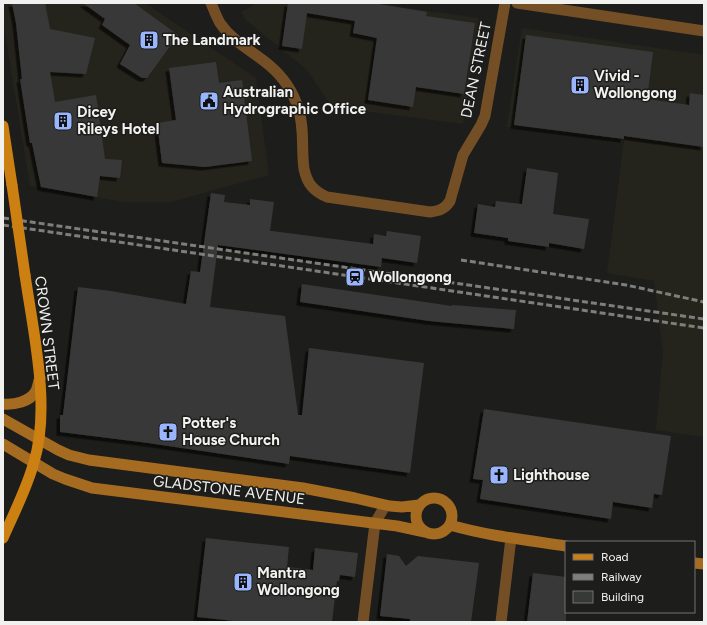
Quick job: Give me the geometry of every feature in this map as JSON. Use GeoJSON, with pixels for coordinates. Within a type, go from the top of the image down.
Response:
{"type":"FeatureCollection","features":[{"type":"Feature","properties":{"kind":"main road","name":"CROWN STREET"},"geometry":{"type":"LineString","coordinates":[[3,126],[4,147],[12,185],[40,378],[41,394],[39,439],[35,462],[3,538]]}},
{"type":"Feature","properties":{"kind":"main road"},"geometry":{"type":"LineString","coordinates":[[3,404],[15,404],[31,397],[36,391],[40,378]]}},
{"type":"Feature","properties":{"kind":"main road","name":"GLADSTONE AVENUE"},"geometry":{"type":"LineString","coordinates":[[3,419],[69,455],[89,460],[303,488],[355,498],[385,506],[402,507],[419,505]]}},
{"type":"Feature","properties":{"kind":"main road","name":"GLADSTONE AVENUE"},"geometry":{"type":"LineString","coordinates":[[3,444],[65,480],[92,488],[375,523],[412,528],[425,532]]}},
{"type":"Feature","properties":{"kind":"main road"},"geometry":{"type":"LineString","coordinates":[[432,497],[443,499],[451,508],[452,514],[450,525],[447,529],[438,534],[425,532],[417,522],[416,511],[419,505],[422,501],[432,497]]}},
{"type":"Feature","properties":{"kind":"main road"},"geometry":{"type":"LineString","coordinates":[[450,525],[511,538],[565,546]]}},
{"type":"Feature","properties":{"kind":"street","name":"DEAN STREET"},"geometry":{"type":"LineString","coordinates":[[211,3],[226,30],[243,46],[276,71],[289,88],[299,108],[304,169],[306,177],[314,190],[327,196],[425,212],[435,212],[443,208],[450,201],[455,189],[460,163],[485,116],[505,3]]}},
{"type":"Feature","properties":{"kind":"street"},"geometry":{"type":"LineString","coordinates":[[517,3],[704,31]]}},
{"type":"Feature","properties":{"kind":"street"},"geometry":{"type":"LineString","coordinates":[[363,622],[375,523],[385,506]]}},
{"type":"Feature","properties":{"kind":"street"},"geometry":{"type":"LineString","coordinates":[[501,622],[511,538]]}},
{"type":"Feature","properties":{"kind":"shaded area"},"geometry":{"type":"Polygon","coordinates":[[[3,3],[145,3],[256,78],[269,175],[171,202],[124,202],[30,186],[3,21],[3,3]]]}},
{"type":"Feature","properties":{"kind":"shaded area"},"geometry":{"type":"Polygon","coordinates":[[[257,3],[368,3],[479,18],[463,124],[332,107],[306,69],[247,21],[241,12],[257,3]]]}},
{"type":"Feature","properties":{"kind":"shaded area"},"geometry":{"type":"Polygon","coordinates":[[[522,28],[704,55],[704,437],[656,430],[663,352],[654,281],[607,273],[624,141],[507,127],[522,28]]]}},
{"type":"Feature","properties":{"kind":"building"},"geometry":{"type":"Polygon","coordinates":[[[12,3],[45,3],[50,29],[95,38],[86,74],[50,72],[55,102],[96,95],[105,159],[122,160],[120,178],[100,176],[97,197],[41,187],[32,143],[30,143],[20,79],[22,79],[16,23],[12,3]]]}},
{"type":"Feature","properties":{"kind":"building","name":"The Landmark"},"geometry":{"type":"Polygon","coordinates":[[[83,3],[134,3],[178,35],[147,78],[142,78],[120,64],[130,45],[102,25],[105,19],[83,3]]]}},
{"type":"Feature","properties":{"kind":"building"},"geometry":{"type":"Polygon","coordinates":[[[288,3],[373,3],[427,12],[426,16],[475,23],[464,94],[416,87],[413,107],[368,100],[377,38],[353,33],[355,21],[307,13],[302,49],[282,46],[288,3]]]}},
{"type":"Feature","properties":{"kind":"building","name":"Vivid - Wollongong"},"geometry":{"type":"Polygon","coordinates":[[[526,35],[653,52],[647,99],[689,105],[690,93],[704,95],[704,147],[624,136],[624,139],[514,125],[526,35]]]}},
{"type":"Feature","properties":{"kind":"building","name":"Australian Hydrographic Office"},"geometry":{"type":"Polygon","coordinates":[[[216,62],[219,83],[242,80],[252,161],[205,167],[162,163],[157,123],[176,120],[169,68],[216,62]]]}},
{"type":"Feature","properties":{"kind":"building"},"geometry":{"type":"Polygon","coordinates":[[[527,168],[558,173],[553,214],[589,219],[584,249],[549,243],[549,247],[508,241],[508,238],[474,233],[478,204],[495,207],[496,201],[522,204],[527,168]]]}},
{"type":"Feature","properties":{"kind":"building"},"geometry":{"type":"Polygon","coordinates":[[[211,193],[225,195],[224,202],[250,205],[250,199],[274,202],[270,231],[373,244],[374,234],[386,236],[387,231],[421,236],[417,263],[382,258],[381,267],[218,245],[210,307],[285,316],[298,415],[302,415],[309,348],[424,363],[410,473],[290,456],[289,464],[148,443],[60,432],[60,415],[63,415],[78,287],[186,304],[191,271],[200,272],[211,193]]]}},
{"type":"Feature","properties":{"kind":"building"},"geometry":{"type":"Polygon","coordinates":[[[302,284],[452,306],[516,310],[514,329],[429,321],[300,302],[302,284]]]}},
{"type":"Feature","properties":{"kind":"building"},"geometry":{"type":"Polygon","coordinates":[[[484,409],[671,436],[662,495],[654,494],[652,508],[613,502],[611,519],[480,499],[483,480],[473,479],[484,409]]]}},
{"type":"Feature","properties":{"kind":"building","name":"Mantra Wollongong"},"geometry":{"type":"Polygon","coordinates":[[[206,538],[289,547],[287,567],[313,570],[315,548],[358,553],[355,577],[340,575],[339,581],[337,581],[332,622],[244,622],[197,617],[206,538]]]}},
{"type":"Feature","properties":{"kind":"building"},"geometry":{"type":"Polygon","coordinates":[[[387,554],[399,556],[406,566],[418,556],[479,563],[471,622],[410,622],[410,619],[380,616],[387,554]]]}},
{"type":"Feature","properties":{"kind":"building"},"geometry":{"type":"Polygon","coordinates":[[[533,573],[565,577],[566,622],[527,622],[533,573]]]}},
{"type":"Feature","properties":{"kind":"railway"},"geometry":{"type":"LineString","coordinates":[[3,218],[704,319]]}},
{"type":"Feature","properties":{"kind":"railway"},"geometry":{"type":"LineString","coordinates":[[3,225],[704,328]]}},
{"type":"Feature","properties":{"kind":"railway"},"geometry":{"type":"LineString","coordinates":[[461,260],[626,285],[704,302]]}},
{"type":"Feature","properties":{"kind":"place","name":"The Landmark"},"geometry":{"type":"Point","coordinates":[149,40]}},
{"type":"Feature","properties":{"kind":"place","name":"Vivid - Wollongong"},"geometry":{"type":"Point","coordinates":[580,85]}},
{"type":"Feature","properties":{"kind":"place","name":"Australian Hydrographic Office"},"geometry":{"type":"Point","coordinates":[209,101]}},
{"type":"Feature","properties":{"kind":"place","name":"Dicey Rileys Hotel"},"geometry":{"type":"Point","coordinates":[63,121]}},
{"type":"Feature","properties":{"kind":"place","name":"Wollongong"},"geometry":{"type":"Point","coordinates":[355,277]}},
{"type":"Feature","properties":{"kind":"place","name":"Potter's House Church"},"geometry":{"type":"Point","coordinates":[168,432]}},
{"type":"Feature","properties":{"kind":"place","name":"Lighthouse"},"geometry":{"type":"Point","coordinates":[499,475]}},
{"type":"Feature","properties":{"kind":"place","name":"Mantra Wollongong"},"geometry":{"type":"Point","coordinates":[243,582]}}]}
